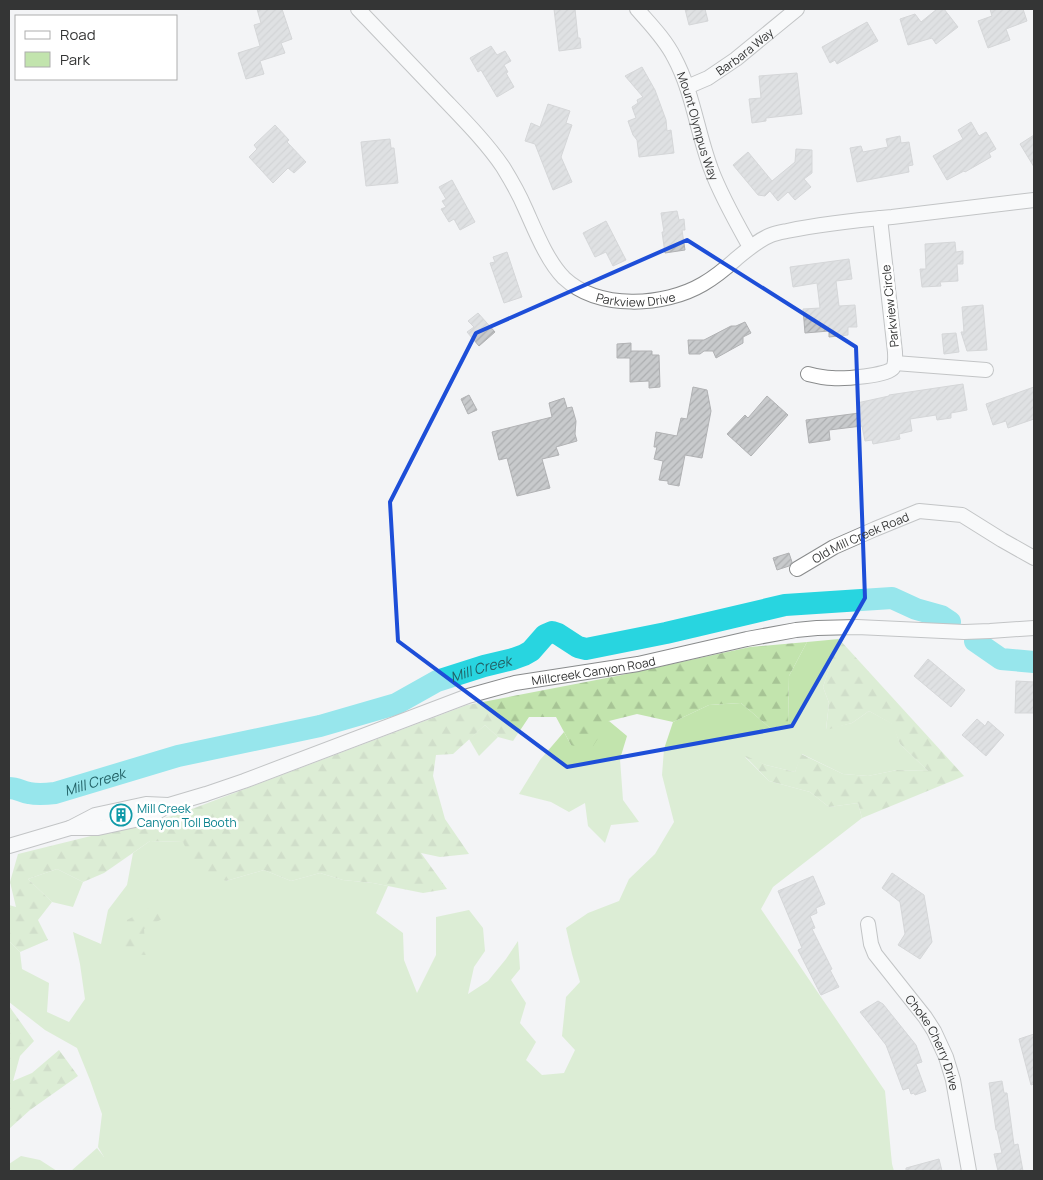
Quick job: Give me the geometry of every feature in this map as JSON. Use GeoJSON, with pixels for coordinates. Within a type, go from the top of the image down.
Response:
{"type":"FeatureCollection","features":[{"type":"Feature","properties":{"kind":"street","name":"Parkview Drive"},"geometry":{"type":"LineString","coordinates":[[358,9],[470,126],[489,149],[502,166],[524,205],[555,267],[564,278],[591,295],[627,302],[668,298],[702,285],[750,247],[771,235],[880,218],[1034,200]]}},
{"type":"Feature","properties":{"kind":"street","name":"Mount Olympus Way"},"geometry":{"type":"LineString","coordinates":[[637,9],[669,48],[680,69],[710,168],[750,247]]}},
{"type":"Feature","properties":{"kind":"street","name":"Barbara Way"},"geometry":{"type":"LineString","coordinates":[[687,87],[708,78],[736,59],[797,9]]}},
{"type":"Feature","properties":{"kind":"street","name":"Parkview Circle"},"geometry":{"type":"LineString","coordinates":[[808,374],[835,379],[876,375],[890,371],[894,366],[880,218]]}},
{"type":"Feature","properties":{"kind":"street"},"geometry":{"type":"LineString","coordinates":[[895,363],[986,370]]}},
{"type":"Feature","properties":{"kind":"street","name":"Old Mill Creek Road"},"geometry":{"type":"LineString","coordinates":[[797,569],[834,547],[875,528],[919,511],[962,514],[1034,558]]}},
{"type":"Feature","properties":{"kind":"street","name":"Millcreek Canyon Road"},"geometry":{"type":"LineString","coordinates":[[9,846],[70,828],[95,815],[146,804],[169,805],[206,794],[459,699],[515,683],[638,664],[756,637],[810,628],[857,627],[990,632],[1034,628]]}},
{"type":"Feature","properties":{"kind":"street","name":"Choke Cherry Drive"},"geometry":{"type":"LineString","coordinates":[[868,924],[871,944],[875,954],[934,1030],[946,1057],[954,1086],[969,1171]]}},
{"type":"Feature","properties":{"kind":"highlighted area"},"geometry":{"type":"Polygon","coordinates":[[[687,240],[856,347],[865,598],[792,726],[567,767],[398,641],[390,502],[476,333],[687,240]]]}},
{"type":"Feature","properties":{"kind":"green space"},"geometry":{"type":"Polygon","coordinates":[[[839,639],[823,687],[829,703],[826,729],[852,723],[869,711],[893,724],[900,744],[928,771],[897,770],[868,776],[843,774],[802,754],[795,772],[766,765],[745,757],[769,781],[810,792],[829,807],[858,803],[862,818],[773,887],[761,909],[885,1091],[894,1171],[71,1171],[97,1148],[104,1157],[98,1147],[102,1114],[77,1048],[45,1030],[9,1002],[9,941],[20,952],[22,969],[49,983],[47,1012],[69,1022],[85,999],[73,932],[101,944],[108,910],[127,885],[133,853],[150,841],[183,842],[226,881],[264,870],[291,881],[320,873],[343,880],[388,886],[376,913],[403,933],[404,960],[417,993],[436,955],[436,917],[469,910],[483,928],[485,951],[474,967],[468,994],[488,981],[518,941],[520,969],[511,980],[526,1003],[520,1023],[536,1042],[526,1060],[542,1075],[564,1073],[575,1050],[562,1036],[566,997],[580,982],[566,928],[588,913],[619,901],[629,879],[655,854],[674,822],[662,775],[664,749],[673,722],[709,705],[741,703],[770,728],[788,725],[789,676],[807,642],[839,639]]]}},
{"type":"Feature","properties":{"kind":"green space"},"geometry":{"type":"Polygon","coordinates":[[[839,639],[964,776],[862,818],[858,803],[829,807],[810,792],[769,781],[744,755],[766,765],[795,772],[801,754],[843,774],[868,776],[897,770],[928,771],[900,744],[892,724],[869,711],[852,723],[826,730],[829,703],[823,687],[839,639]]]}},
{"type":"Feature","properties":{"kind":"green space"},"geometry":{"type":"Polygon","coordinates":[[[807,642],[789,676],[788,725],[770,728],[741,703],[709,705],[673,722],[637,714],[609,721],[590,751],[571,745],[556,717],[529,717],[513,741],[498,737],[485,725],[453,754],[436,755],[433,776],[445,819],[469,854],[440,857],[421,853],[447,889],[423,893],[373,883],[343,880],[320,873],[291,881],[264,870],[226,881],[194,866],[183,842],[150,841],[104,873],[83,882],[57,869],[28,879],[52,902],[38,920],[48,940],[20,952],[9,941],[9,905],[16,907],[10,882],[18,854],[176,815],[467,705],[617,676],[750,647],[807,642]]]}},
{"type":"Feature","properties":{"kind":"green space"},"geometry":{"type":"Polygon","coordinates":[[[609,721],[627,736],[620,759],[623,800],[639,822],[611,825],[605,843],[588,826],[585,803],[569,812],[551,802],[519,794],[540,760],[564,732],[571,745],[609,721]]]}},
{"type":"Feature","properties":{"kind":"green space"},"geometry":{"type":"Polygon","coordinates":[[[485,725],[498,737],[479,756],[469,739],[485,725]]]}},
{"type":"Feature","properties":{"kind":"green space"},"geometry":{"type":"Polygon","coordinates":[[[57,869],[83,882],[73,907],[52,902],[28,879],[57,869]]]}},
{"type":"Feature","properties":{"kind":"green space"},"geometry":{"type":"Polygon","coordinates":[[[155,905],[171,914],[144,929],[146,955],[120,954],[127,920],[155,905]]]}},
{"type":"Feature","properties":{"kind":"green space"},"geometry":{"type":"Polygon","coordinates":[[[9,1006],[34,1041],[20,1056],[13,1081],[32,1073],[59,1050],[78,1076],[30,1110],[9,1129],[9,1006]]]}},
{"type":"Feature","properties":{"kind":"green space"},"geometry":{"type":"Polygon","coordinates":[[[21,1156],[40,1160],[57,1171],[9,1171],[9,1164],[21,1156]]]}},
{"type":"Feature","properties":{"kind":"building"},"geometry":{"type":"Polygon","coordinates":[[[257,9],[282,9],[292,39],[281,43],[285,53],[260,61],[264,74],[246,79],[238,53],[260,46],[254,25],[261,23],[257,9]]]}},
{"type":"Feature","properties":{"kind":"building"},"geometry":{"type":"Polygon","coordinates":[[[554,9],[575,9],[581,48],[559,51],[554,9]]]}},
{"type":"Feature","properties":{"kind":"building"},"geometry":{"type":"Polygon","coordinates":[[[685,9],[705,9],[708,21],[689,25],[685,9]]]}},
{"type":"Feature","properties":{"kind":"building"},"geometry":{"type":"Polygon","coordinates":[[[937,9],[944,9],[958,27],[936,44],[932,38],[908,45],[900,19],[915,14],[921,22],[937,9]]]}},
{"type":"Feature","properties":{"kind":"building"},"geometry":{"type":"Polygon","coordinates":[[[990,9],[1023,9],[1027,21],[1006,29],[1010,40],[988,48],[978,21],[992,16],[990,9]]]}},
{"type":"Feature","properties":{"kind":"building"},"geometry":{"type":"Polygon","coordinates":[[[867,22],[878,41],[837,64],[835,60],[830,63],[822,47],[867,22]]]}},
{"type":"Feature","properties":{"kind":"building"},"geometry":{"type":"Polygon","coordinates":[[[491,46],[497,55],[505,51],[511,61],[504,65],[514,87],[497,97],[481,70],[478,72],[470,58],[491,46]]]}},
{"type":"Feature","properties":{"kind":"building"},"geometry":{"type":"Polygon","coordinates":[[[642,67],[655,90],[666,120],[667,131],[671,130],[674,153],[639,157],[637,140],[628,121],[636,118],[632,107],[638,103],[637,100],[643,97],[625,76],[642,67]]]}},
{"type":"Feature","properties":{"kind":"building"},"geometry":{"type":"Polygon","coordinates":[[[797,73],[802,114],[766,118],[766,121],[752,123],[749,99],[761,98],[759,76],[797,73]]]}},
{"type":"Feature","properties":{"kind":"building"},"geometry":{"type":"Polygon","coordinates":[[[548,104],[570,111],[566,123],[572,125],[561,157],[572,182],[553,190],[535,144],[525,141],[531,123],[540,127],[548,104]]]}},
{"type":"Feature","properties":{"kind":"building"},"geometry":{"type":"Polygon","coordinates":[[[971,122],[979,136],[986,132],[996,149],[989,153],[991,157],[947,180],[933,156],[963,139],[958,130],[971,122]]]}},
{"type":"Feature","properties":{"kind":"building"},"geometry":{"type":"Polygon","coordinates":[[[275,125],[289,140],[287,142],[306,162],[294,173],[288,168],[273,183],[249,157],[257,149],[254,145],[275,125]]]}},
{"type":"Feature","properties":{"kind":"building"},"geometry":{"type":"Polygon","coordinates":[[[1034,135],[1034,167],[1020,144],[1034,135]]]}},
{"type":"Feature","properties":{"kind":"building"},"geometry":{"type":"Polygon","coordinates":[[[900,136],[901,143],[909,142],[913,165],[908,166],[909,172],[857,182],[850,148],[861,146],[863,152],[888,147],[886,139],[900,136]]]}},
{"type":"Feature","properties":{"kind":"building"},"geometry":{"type":"Polygon","coordinates":[[[390,139],[391,148],[394,148],[398,183],[366,186],[361,142],[390,139]]]}},
{"type":"Feature","properties":{"kind":"building"},"geometry":{"type":"Polygon","coordinates":[[[796,149],[812,150],[812,173],[804,179],[811,187],[795,200],[788,192],[778,201],[770,191],[765,196],[758,195],[733,165],[748,152],[772,181],[795,162],[796,149]]]}},
{"type":"Feature","properties":{"kind":"building"},"geometry":{"type":"Polygon","coordinates":[[[452,180],[475,222],[460,230],[454,219],[449,222],[441,209],[446,207],[442,201],[446,199],[439,187],[452,180]]]}},
{"type":"Feature","properties":{"kind":"building"},"geometry":{"type":"Polygon","coordinates":[[[677,211],[679,220],[684,219],[685,230],[682,230],[685,250],[665,253],[661,213],[677,211]]]}},
{"type":"Feature","properties":{"kind":"building"},"geometry":{"type":"Polygon","coordinates":[[[606,221],[626,260],[613,266],[606,252],[595,257],[583,233],[606,221]]]}},
{"type":"Feature","properties":{"kind":"building"},"geometry":{"type":"Polygon","coordinates":[[[955,242],[956,252],[963,251],[963,264],[957,264],[958,281],[940,282],[941,286],[922,287],[920,269],[926,269],[925,244],[955,242]]]}},
{"type":"Feature","properties":{"kind":"building"},"geometry":{"type":"Polygon","coordinates":[[[507,252],[522,297],[504,303],[490,263],[495,262],[493,257],[507,252]]]}},
{"type":"Feature","properties":{"kind":"building"},"geometry":{"type":"Polygon","coordinates":[[[849,259],[852,279],[836,281],[839,306],[855,305],[857,327],[848,327],[848,335],[829,337],[829,331],[805,333],[803,309],[820,308],[817,283],[793,287],[790,267],[849,259]]]}},
{"type":"Feature","properties":{"kind":"building"},"geometry":{"type":"Polygon","coordinates":[[[983,305],[987,350],[967,351],[961,332],[964,332],[962,307],[983,305]]]}},
{"type":"Feature","properties":{"kind":"building"},"geometry":{"type":"Polygon","coordinates":[[[478,313],[495,332],[479,346],[467,332],[474,327],[468,321],[478,313]]]}},
{"type":"Feature","properties":{"kind":"building"},"geometry":{"type":"Polygon","coordinates":[[[745,322],[751,333],[743,337],[743,343],[716,358],[713,351],[689,354],[688,340],[704,340],[731,326],[745,322]]]}},
{"type":"Feature","properties":{"kind":"building"},"geometry":{"type":"Polygon","coordinates":[[[956,333],[959,352],[944,354],[942,334],[956,333]]]}},
{"type":"Feature","properties":{"kind":"building"},"geometry":{"type":"Polygon","coordinates":[[[631,343],[631,351],[652,351],[652,355],[659,355],[660,387],[649,388],[649,381],[630,382],[630,358],[617,358],[617,344],[631,343]]]}},
{"type":"Feature","properties":{"kind":"building"},"geometry":{"type":"Polygon","coordinates":[[[963,384],[967,410],[951,413],[951,418],[937,420],[936,415],[910,419],[912,431],[899,434],[900,439],[873,444],[872,440],[865,441],[862,426],[829,430],[830,440],[809,443],[806,420],[859,413],[857,403],[889,395],[963,384]]]}},
{"type":"Feature","properties":{"kind":"building"},"geometry":{"type":"Polygon","coordinates":[[[693,387],[707,390],[711,411],[702,458],[685,455],[679,486],[668,484],[668,481],[659,480],[663,461],[654,459],[657,447],[654,447],[656,432],[677,436],[681,418],[687,419],[693,387]]]}},
{"type":"Feature","properties":{"kind":"building"},"geometry":{"type":"Polygon","coordinates":[[[1034,387],[1034,419],[1008,428],[1006,421],[993,425],[986,404],[1034,387]]]}},
{"type":"Feature","properties":{"kind":"building"},"geometry":{"type":"Polygon","coordinates":[[[469,395],[477,410],[468,414],[461,399],[469,395]]]}},
{"type":"Feature","properties":{"kind":"building"},"geometry":{"type":"Polygon","coordinates":[[[767,396],[788,415],[751,456],[727,434],[745,415],[748,418],[767,396]]]}},
{"type":"Feature","properties":{"kind":"building"},"geometry":{"type":"Polygon","coordinates":[[[564,398],[567,408],[572,407],[576,421],[575,434],[577,441],[556,447],[559,455],[542,459],[550,488],[517,496],[507,458],[499,460],[492,432],[552,417],[549,403],[564,398]]]}},
{"type":"Feature","properties":{"kind":"building"},"geometry":{"type":"Polygon","coordinates":[[[789,553],[792,562],[789,566],[777,570],[773,558],[789,553]]]}},
{"type":"Feature","properties":{"kind":"building"},"geometry":{"type":"Polygon","coordinates":[[[928,659],[965,690],[951,707],[914,676],[928,659]]]}},
{"type":"Feature","properties":{"kind":"building"},"geometry":{"type":"Polygon","coordinates":[[[1016,681],[1034,682],[1034,713],[1015,713],[1016,681]]]}},
{"type":"Feature","properties":{"kind":"building"},"geometry":{"type":"Polygon","coordinates":[[[977,719],[985,726],[988,721],[1004,735],[986,756],[962,735],[977,719]]]}},
{"type":"Feature","properties":{"kind":"building"},"geometry":{"type":"Polygon","coordinates":[[[892,873],[924,895],[932,942],[920,959],[898,945],[905,934],[900,902],[882,888],[892,873]]]}},
{"type":"Feature","properties":{"kind":"building"},"geometry":{"type":"Polygon","coordinates":[[[813,876],[825,904],[816,908],[817,913],[810,916],[815,928],[812,929],[839,987],[821,995],[798,950],[802,948],[778,891],[813,876]]]}},
{"type":"Feature","properties":{"kind":"building"},"geometry":{"type":"Polygon","coordinates":[[[878,1001],[883,1004],[916,1045],[922,1062],[916,1064],[926,1091],[915,1095],[914,1093],[911,1094],[909,1088],[903,1090],[886,1045],[860,1012],[878,1001]]]}},
{"type":"Feature","properties":{"kind":"building"},"geometry":{"type":"Polygon","coordinates":[[[1034,1034],[1034,1084],[1031,1085],[1019,1039],[1034,1034]]]}},
{"type":"Feature","properties":{"kind":"building"},"geometry":{"type":"Polygon","coordinates":[[[1002,1081],[1004,1093],[1007,1093],[1014,1145],[1018,1144],[1023,1171],[998,1171],[994,1154],[1002,1153],[996,1130],[989,1083],[1002,1081]]]}},
{"type":"Feature","properties":{"kind":"building"},"geometry":{"type":"Polygon","coordinates":[[[939,1159],[942,1171],[906,1171],[906,1168],[939,1159]]]}},
{"type":"Feature","properties":{"kind":"waterway","name":"Mill Creek"},"geometry":{"type":"LineString","coordinates":[[9,788],[36,794],[55,793],[178,756],[320,726],[396,704],[437,681],[524,655],[531,651],[545,635],[552,632],[578,647],[586,649],[666,633],[785,605],[892,598],[916,609],[941,616],[950,622]]}},
{"type":"Feature","properties":{"kind":"waterway","name":"Mill Creek"},"geometry":{"type":"LineString","coordinates":[[975,641],[1001,659],[1034,662]]}},
{"type":"Feature","properties":{"kind":"place","name":"Mill Creek Canyon Toll Booth"},"geometry":{"type":"Point","coordinates":[121,815]}}]}
